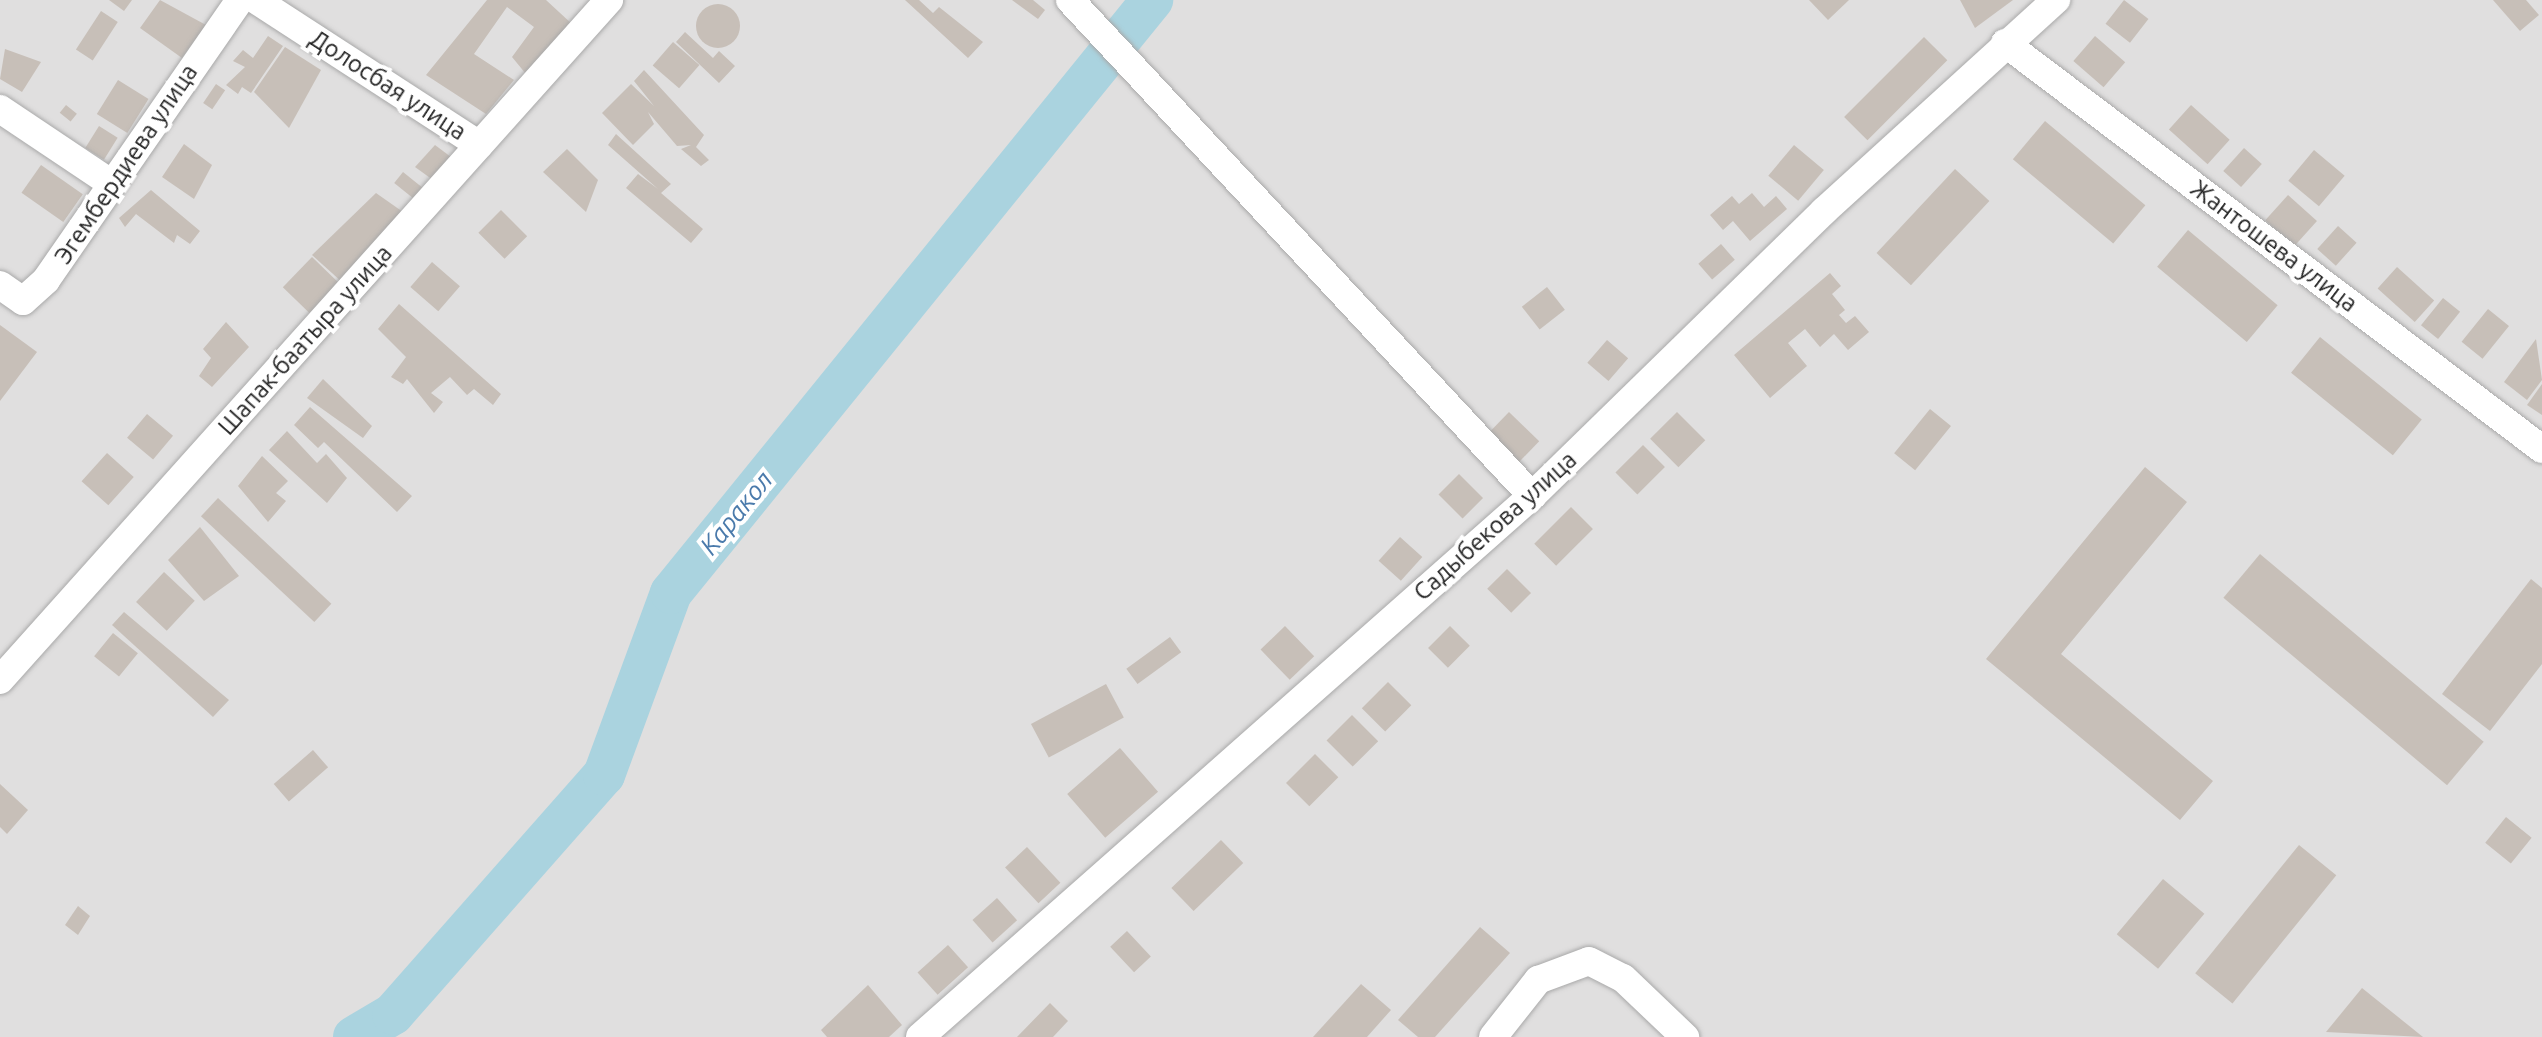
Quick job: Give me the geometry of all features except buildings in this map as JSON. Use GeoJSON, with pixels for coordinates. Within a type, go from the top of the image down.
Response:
{"type":"FeatureCollection","features":[{"type":"Feature","properties":{"kind":"street","name":"Эгембердиева улица"},"geometry":{"type":"LineString","coordinates":[[0,285],[23,301],[46,280],[109,182],[240,0]]}},
{"type":"Feature","properties":{"kind":"street","name":"Долосбая улица"},"geometry":{"type":"LineString","coordinates":[[256,0],[479,145]]}},
{"type":"Feature","properties":{"kind":"street","name":"Шапак-баатыра улица"},"geometry":{"type":"LineString","coordinates":[[0,680],[609,0]]}},
{"type":"Feature","properties":{"kind":"street","name":"Садыбекова улица"},"geometry":{"type":"LineString","coordinates":[[920,1037],[1532,496],[2005,43],[2056,0]]}},
{"type":"Feature","properties":{"kind":"street"},"geometry":{"type":"LineString","coordinates":[[1076,5],[1152,81],[1532,496]]}},
{"type":"Feature","properties":{"kind":"street","name":"Жантошева улица"},"geometry":{"type":"LineString","coordinates":[[2005,43],[2542,449]]}},
{"type":"Feature","properties":{"kind":"street"},"geometry":{"type":"LineString","coordinates":[[0,109],[109,182]]}},
{"type":"Feature","properties":{"kind":"street"},"geometry":{"type":"LineString","coordinates":[[1493,1037],[1538,980],[1589,961],[1623,978],[1685,1037]]}},
{"type":"Feature","properties":{"kind":"shaded area","name":"Каракол"},"geometry":{"type":"Polygon","coordinates":[[[0,0],[2542,0],[2542,1037],[0,1037],[0,0]]]}},
{"type":"Feature","properties":{"kind":"waterway","name":"Каракол"},"geometry":{"type":"LineString","coordinates":[[354,1037],[393,1014],[604,775],[671,593],[1152,0]]}}]}
